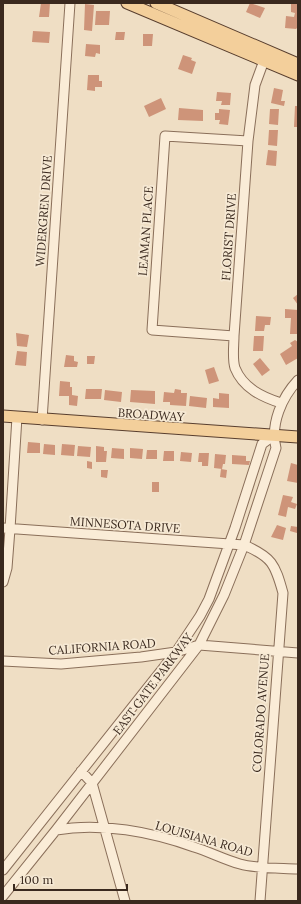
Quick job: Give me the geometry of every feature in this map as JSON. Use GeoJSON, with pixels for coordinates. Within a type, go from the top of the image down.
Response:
{"type":"FeatureCollection","features":[{"type":"Feature","properties":{"kind":"main road"},"geometry":{"type":"LineString","coordinates":[[127,3],[266,56],[298,64]]}},
{"type":"Feature","properties":{"kind":"main road"},"geometry":{"type":"LineString","coordinates":[[156,3],[266,56],[298,75]]}},
{"type":"Feature","properties":{"kind":"main road","name":"BROADWAY"},"geometry":{"type":"LineString","coordinates":[[3,416],[42,420],[298,437]]}},
{"type":"Feature","properties":{"kind":"street","name":"WIDERGREN DRIVE"},"geometry":{"type":"LineString","coordinates":[[42,420],[70,3]]}},
{"type":"Feature","properties":{"kind":"street","name":"FLORIST DRIVE"},"geometry":{"type":"LineString","coordinates":[[266,56],[255,85],[248,142],[234,336],[235,367],[245,384],[264,397],[281,403]]}},
{"type":"Feature","properties":{"kind":"street","name":"LEAMAN PLACE"},"geometry":{"type":"LineString","coordinates":[[234,336],[152,330],[165,136],[248,142]]}},
{"type":"Feature","properties":{"kind":"street","name":"EAST GATE PARKWAY"},"geometry":{"type":"LineString","coordinates":[[3,896],[199,645],[224,595],[244,545],[276,448],[273,436],[281,403],[298,380]]}},
{"type":"Feature","properties":{"kind":"street"},"geometry":{"type":"LineString","coordinates":[[3,582],[6,568],[6,528],[17,417]]}},
{"type":"Feature","properties":{"kind":"street","name":"EAST GATE PARKWAY"},"geometry":{"type":"LineString","coordinates":[[3,870],[176,652],[200,616],[209,599],[229,544],[262,444],[273,436]]}},
{"type":"Feature","properties":{"kind":"street","name":"MINNESOTA DRIVE"},"geometry":{"type":"LineString","coordinates":[[6,528],[244,545]]}},
{"type":"Feature","properties":{"kind":"street","name":"COLORADO AVENUE"},"geometry":{"type":"LineString","coordinates":[[244,545],[264,554],[278,572],[283,593],[277,651],[260,901]]}},
{"type":"Feature","properties":{"kind":"street","name":"CALIFORNIA ROAD"},"geometry":{"type":"LineString","coordinates":[[3,661],[61,664],[176,652],[199,645],[298,653]]}},
{"type":"Feature","properties":{"kind":"street"},"geometry":{"type":"LineString","coordinates":[[81,771],[92,783],[126,901]]}},
{"type":"Feature","properties":{"kind":"street","name":"LOUISIANA ROAD"},"geometry":{"type":"LineString","coordinates":[[56,830],[82,827],[106,828],[155,836],[193,847],[241,865],[298,869]]}},
{"type":"Feature","properties":{"kind":"building"},"geometry":{"type":"Polygon","coordinates":[[[41,3],[50,3],[49,17],[39,17],[41,3]]]}},
{"type":"Feature","properties":{"kind":"building"},"geometry":{"type":"Polygon","coordinates":[[[250,3],[265,8],[260,18],[246,12],[250,3]]]}},
{"type":"Feature","properties":{"kind":"building"},"geometry":{"type":"Polygon","coordinates":[[[291,3],[298,3],[298,27],[296,29],[285,28],[286,16],[294,17],[295,13],[291,12],[291,3]]]}},
{"type":"Feature","properties":{"kind":"building"},"geometry":{"type":"Polygon","coordinates":[[[85,4],[94,5],[92,31],[84,30],[85,4]]]}},
{"type":"Feature","properties":{"kind":"building"},"geometry":{"type":"Polygon","coordinates":[[[96,11],[110,11],[109,25],[95,25],[96,11]]]}},
{"type":"Feature","properties":{"kind":"building"},"geometry":{"type":"Polygon","coordinates":[[[33,31],[50,32],[49,43],[32,42],[33,31]]]}},
{"type":"Feature","properties":{"kind":"building"},"geometry":{"type":"Polygon","coordinates":[[[116,32],[125,32],[124,40],[115,40],[116,32]]]}},
{"type":"Feature","properties":{"kind":"building"},"geometry":{"type":"Polygon","coordinates":[[[143,34],[153,34],[152,46],[143,46],[143,34]]]}},
{"type":"Feature","properties":{"kind":"building"},"geometry":{"type":"Polygon","coordinates":[[[86,44],[100,45],[100,54],[96,53],[95,57],[85,56],[86,44]]]}},
{"type":"Feature","properties":{"kind":"building"},"geometry":{"type":"Polygon","coordinates":[[[183,55],[192,58],[191,60],[196,62],[192,74],[178,69],[183,55]]]}},
{"type":"Feature","properties":{"kind":"building"},"geometry":{"type":"Polygon","coordinates":[[[88,75],[99,75],[99,81],[102,81],[102,87],[95,87],[95,91],[87,90],[88,75]]]}},
{"type":"Feature","properties":{"kind":"building"},"geometry":{"type":"Polygon","coordinates":[[[274,88],[283,90],[281,101],[285,101],[284,106],[271,103],[274,88]]]}},
{"type":"Feature","properties":{"kind":"building"},"geometry":{"type":"Polygon","coordinates":[[[217,92],[231,93],[230,105],[221,105],[222,101],[216,101],[217,92]]]}},
{"type":"Feature","properties":{"kind":"building"},"geometry":{"type":"Polygon","coordinates":[[[161,98],[166,109],[149,117],[144,106],[161,98]]]}},
{"type":"Feature","properties":{"kind":"building"},"geometry":{"type":"Polygon","coordinates":[[[295,106],[298,106],[298,127],[294,127],[295,106]]]}},
{"type":"Feature","properties":{"kind":"building"},"geometry":{"type":"Polygon","coordinates":[[[179,108],[203,110],[203,121],[178,120],[179,108]]]}},
{"type":"Feature","properties":{"kind":"building"},"geometry":{"type":"Polygon","coordinates":[[[219,109],[230,110],[228,125],[219,124],[220,120],[215,120],[215,113],[219,113],[219,109]]]}},
{"type":"Feature","properties":{"kind":"building"},"geometry":{"type":"Polygon","coordinates":[[[270,109],[279,109],[278,125],[269,124],[270,109]]]}},
{"type":"Feature","properties":{"kind":"building"},"geometry":{"type":"Polygon","coordinates":[[[269,130],[278,130],[277,146],[268,145],[269,130]]]}},
{"type":"Feature","properties":{"kind":"building"},"geometry":{"type":"Polygon","coordinates":[[[268,150],[277,151],[276,166],[266,165],[268,150]]]}},
{"type":"Feature","properties":{"kind":"building"},"geometry":{"type":"Polygon","coordinates":[[[298,294],[298,305],[293,298],[298,294]]]}},
{"type":"Feature","properties":{"kind":"building"},"geometry":{"type":"Polygon","coordinates":[[[285,309],[298,310],[298,334],[290,334],[291,318],[285,318],[285,309]]]}},
{"type":"Feature","properties":{"kind":"building"},"geometry":{"type":"Polygon","coordinates":[[[256,316],[271,317],[270,325],[265,325],[264,331],[255,331],[256,316]]]}},
{"type":"Feature","properties":{"kind":"building"},"geometry":{"type":"Polygon","coordinates":[[[16,333],[29,335],[27,347],[17,346],[16,333]]]}},
{"type":"Feature","properties":{"kind":"building"},"geometry":{"type":"Polygon","coordinates":[[[254,336],[264,336],[263,351],[253,351],[254,336]]]}},
{"type":"Feature","properties":{"kind":"building"},"geometry":{"type":"Polygon","coordinates":[[[295,340],[298,342],[298,358],[286,365],[280,354],[292,346],[290,343],[295,340]]]}},
{"type":"Feature","properties":{"kind":"building"},"geometry":{"type":"Polygon","coordinates":[[[17,351],[27,352],[26,366],[15,365],[17,351]]]}},
{"type":"Feature","properties":{"kind":"building"},"geometry":{"type":"Polygon","coordinates":[[[66,355],[74,356],[74,361],[78,362],[77,367],[64,367],[66,355]]]}},
{"type":"Feature","properties":{"kind":"building"},"geometry":{"type":"Polygon","coordinates":[[[87,356],[95,356],[94,364],[87,364],[87,356]]]}},
{"type":"Feature","properties":{"kind":"building"},"geometry":{"type":"Polygon","coordinates":[[[260,358],[270,370],[262,376],[253,364],[260,358]]]}},
{"type":"Feature","properties":{"kind":"building"},"geometry":{"type":"Polygon","coordinates":[[[214,367],[219,381],[209,384],[205,370],[214,367]]]}},
{"type":"Feature","properties":{"kind":"building"},"geometry":{"type":"Polygon","coordinates":[[[60,381],[70,382],[70,387],[72,387],[72,395],[78,396],[77,406],[69,405],[69,396],[59,396],[60,381]]]}},
{"type":"Feature","properties":{"kind":"building"},"geometry":{"type":"Polygon","coordinates":[[[86,389],[102,389],[101,399],[85,399],[86,389]]]}},
{"type":"Feature","properties":{"kind":"building"},"geometry":{"type":"Polygon","coordinates":[[[175,389],[181,390],[181,393],[187,393],[186,406],[170,405],[170,402],[163,402],[164,392],[174,393],[175,389]]]}},
{"type":"Feature","properties":{"kind":"building"},"geometry":{"type":"Polygon","coordinates":[[[105,390],[122,392],[121,402],[104,400],[105,390]]]}},
{"type":"Feature","properties":{"kind":"building"},"geometry":{"type":"Polygon","coordinates":[[[131,390],[155,391],[155,404],[130,402],[131,390]]]}},
{"type":"Feature","properties":{"kind":"building"},"geometry":{"type":"Polygon","coordinates":[[[219,393],[229,394],[229,408],[213,407],[213,398],[219,399],[219,393]]]}},
{"type":"Feature","properties":{"kind":"building"},"geometry":{"type":"Polygon","coordinates":[[[190,396],[207,398],[206,408],[189,406],[190,396]]]}},
{"type":"Feature","properties":{"kind":"building"},"geometry":{"type":"Polygon","coordinates":[[[28,442],[40,443],[40,453],[27,453],[28,442]]]}},
{"type":"Feature","properties":{"kind":"building"},"geometry":{"type":"Polygon","coordinates":[[[44,444],[55,445],[55,455],[43,454],[44,444]]]}},
{"type":"Feature","properties":{"kind":"building"},"geometry":{"type":"Polygon","coordinates":[[[62,444],[75,445],[74,456],[61,455],[62,444]]]}},
{"type":"Feature","properties":{"kind":"building"},"geometry":{"type":"Polygon","coordinates":[[[78,446],[91,447],[90,457],[77,456],[78,446]]]}},
{"type":"Feature","properties":{"kind":"building"},"geometry":{"type":"Polygon","coordinates":[[[96,446],[104,447],[104,451],[107,451],[106,462],[96,462],[96,446]]]}},
{"type":"Feature","properties":{"kind":"building"},"geometry":{"type":"Polygon","coordinates":[[[112,448],[124,449],[124,459],[111,458],[112,448]]]}},
{"type":"Feature","properties":{"kind":"building"},"geometry":{"type":"Polygon","coordinates":[[[130,448],[143,449],[142,459],[130,458],[130,448]]]}},
{"type":"Feature","properties":{"kind":"building"},"geometry":{"type":"Polygon","coordinates":[[[147,450],[157,450],[157,459],[146,459],[147,450]]]}},
{"type":"Feature","properties":{"kind":"building"},"geometry":{"type":"Polygon","coordinates":[[[164,451],[174,451],[174,461],[163,461],[164,451]]]}},
{"type":"Feature","properties":{"kind":"building"},"geometry":{"type":"Polygon","coordinates":[[[181,452],[192,453],[191,462],[180,461],[181,452]]]}},
{"type":"Feature","properties":{"kind":"building"},"geometry":{"type":"Polygon","coordinates":[[[199,453],[209,453],[208,466],[202,466],[202,462],[198,462],[199,453]]]}},
{"type":"Feature","properties":{"kind":"building"},"geometry":{"type":"Polygon","coordinates":[[[215,454],[226,455],[225,464],[223,464],[222,469],[214,468],[215,454]]]}},
{"type":"Feature","properties":{"kind":"building"},"geometry":{"type":"Polygon","coordinates":[[[232,455],[246,456],[246,461],[250,461],[249,465],[232,464],[232,455]]]}},
{"type":"Feature","properties":{"kind":"building"},"geometry":{"type":"Polygon","coordinates":[[[87,461],[92,462],[92,469],[87,468],[87,461]]]}},
{"type":"Feature","properties":{"kind":"building"},"geometry":{"type":"Polygon","coordinates":[[[291,463],[298,465],[298,483],[287,481],[291,463]]]}},
{"type":"Feature","properties":{"kind":"building"},"geometry":{"type":"Polygon","coordinates":[[[221,469],[227,470],[226,478],[220,477],[221,469]]]}},
{"type":"Feature","properties":{"kind":"building"},"geometry":{"type":"Polygon","coordinates":[[[101,470],[108,470],[107,478],[101,477],[101,470]]]}},
{"type":"Feature","properties":{"kind":"building"},"geometry":{"type":"Polygon","coordinates":[[[152,482],[159,482],[159,492],[152,492],[152,482]]]}},
{"type":"Feature","properties":{"kind":"building"},"geometry":{"type":"Polygon","coordinates":[[[283,495],[293,497],[291,502],[297,504],[295,509],[288,507],[286,517],[278,515],[283,495]]]}},
{"type":"Feature","properties":{"kind":"building"},"geometry":{"type":"Polygon","coordinates":[[[277,525],[286,528],[283,540],[271,537],[277,525]]]}},
{"type":"Feature","properties":{"kind":"building"},"geometry":{"type":"Polygon","coordinates":[[[291,526],[298,527],[297,533],[290,531],[291,526]]]}}]}
